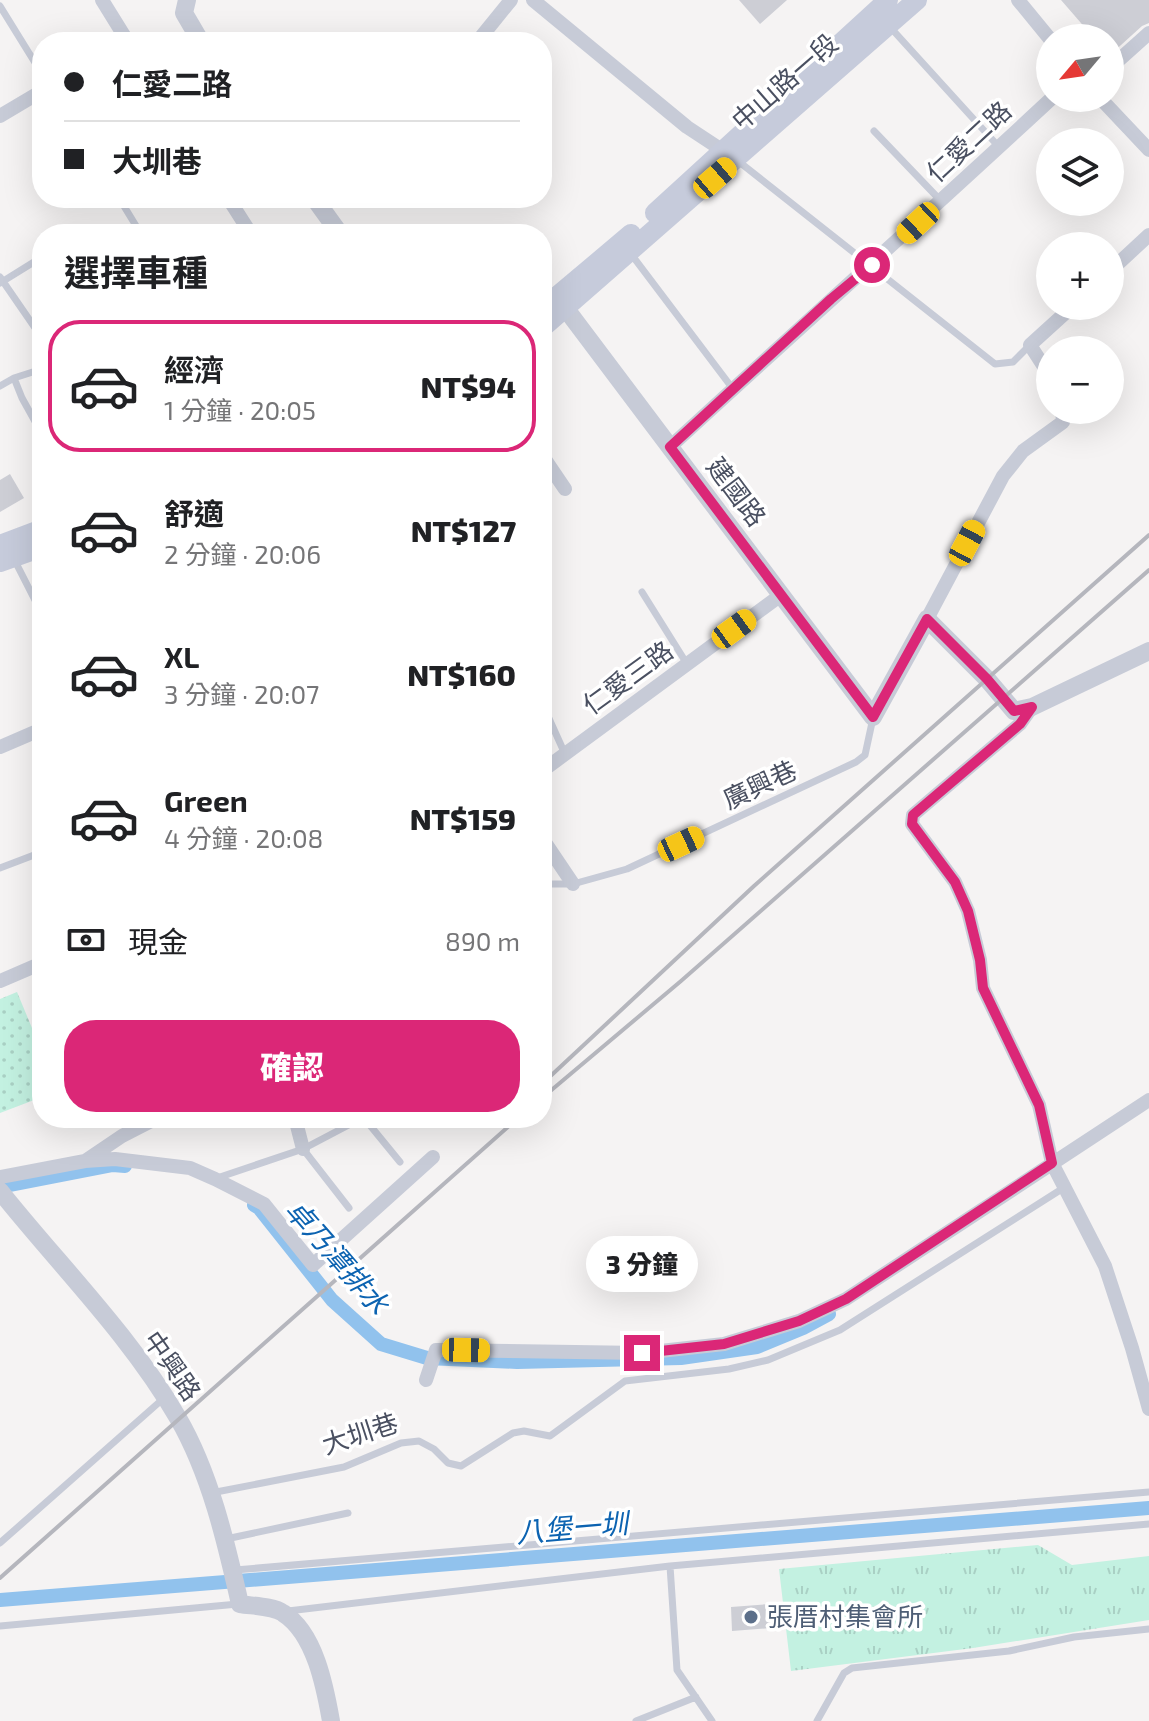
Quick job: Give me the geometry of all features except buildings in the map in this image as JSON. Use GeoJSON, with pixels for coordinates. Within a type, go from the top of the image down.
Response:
{"type":"FeatureCollection","features":[{"type":"Feature","properties":{"kind":"main road","name":"中山路一段"},"geometry":{"type":"LineString","coordinates":[[556,305],[630,253],[888,0]]}},
{"type":"Feature","properties":{"kind":"main road","name":"中山路一段"},"geometry":{"type":"LineString","coordinates":[[556,305],[917,0]]}},
{"type":"Feature","properties":{"kind":"main road"},"geometry":{"type":"LineString","coordinates":[[4,548],[32,534]]}},
{"type":"Feature","properties":{"kind":"main road"},"geometry":{"type":"LineString","coordinates":[[4,548],[32,547]]}},
{"type":"Feature","properties":{"kind":"street"},"geometry":{"type":"LineString","coordinates":[[102,0],[122,32]]}},
{"type":"Feature","properties":{"kind":"street"},"geometry":{"type":"LineString","coordinates":[[187,0],[184,13],[195,32]]}},
{"type":"Feature","properties":{"kind":"street"},"geometry":{"type":"LineString","coordinates":[[485,32],[511,0]]}},
{"type":"Feature","properties":{"kind":"street"},"geometry":{"type":"LineString","coordinates":[[533,0],[687,127],[730,156]]}},
{"type":"Feature","properties":{"kind":"street"},"geometry":{"type":"LineString","coordinates":[[1018,0],[1038,24]]}},
{"type":"Feature","properties":{"kind":"street"},"geometry":{"type":"LineString","coordinates":[[1124,55],[1149,33]]}},
{"type":"Feature","properties":{"kind":"street"},"geometry":{"type":"LineString","coordinates":[[0,116],[32,97]]}},
{"type":"Feature","properties":{"kind":"street","name":"仁愛二路"},"geometry":{"type":"LineString","coordinates":[[670,447],[1037,112]]}},
{"type":"Feature","properties":{"kind":"street"},"geometry":{"type":"LineString","coordinates":[[1113,112],[1149,150]]}},
{"type":"Feature","properties":{"kind":"street"},"geometry":{"type":"LineString","coordinates":[[1124,258],[1149,235]]}},
{"type":"Feature","properties":{"kind":"street","name":"建國路"},"geometry":{"type":"LineString","coordinates":[[556,305],[670,447],[873,717]]}},
{"type":"Feature","properties":{"kind":"street"},"geometry":{"type":"LineString","coordinates":[[1036,354],[1030,345],[1058,320]]}},
{"type":"Feature","properties":{"kind":"street"},"geometry":{"type":"LineString","coordinates":[[873,717],[1003,476],[1023,451],[1060,424]]}},
{"type":"Feature","properties":{"kind":"street"},"geometry":{"type":"LineString","coordinates":[[552,470],[565,489]]}},
{"type":"Feature","properties":{"kind":"street","name":"仁愛三路"},"geometry":{"type":"LineString","coordinates":[[552,764],[781,595]]}},
{"type":"Feature","properties":{"kind":"street"},"geometry":{"type":"LineString","coordinates":[[927,619],[1014,711],[1032,707],[1149,651]]}},
{"type":"Feature","properties":{"kind":"street"},"geometry":{"type":"LineString","coordinates":[[1032,707],[1020,724],[913,815],[912,824],[955,882],[968,911],[980,960],[983,988],[1039,1105],[1052,1163],[1105,1266],[1149,1409]]}},
{"type":"Feature","properties":{"kind":"street"},"geometry":{"type":"LineString","coordinates":[[0,747],[32,733]]}},
{"type":"Feature","properties":{"kind":"street"},"geometry":{"type":"LineString","coordinates":[[552,853],[573,884]]}},
{"type":"Feature","properties":{"kind":"street"},"geometry":{"type":"LineString","coordinates":[[0,981],[32,967]]}},
{"type":"Feature","properties":{"kind":"street"},"geometry":{"type":"LineString","coordinates":[[426,1380],[436,1350],[642,1353],[724,1344],[799,1321],[846,1299],[1149,1100]]}},
{"type":"Feature","properties":{"kind":"street"},"geometry":{"type":"LineString","coordinates":[[85,1161],[138,1128]]}},
{"type":"Feature","properties":{"kind":"street"},"geometry":{"type":"LineString","coordinates":[[298,1128],[303,1149]]}},
{"type":"Feature","properties":{"kind":"street"},"geometry":{"type":"LineString","coordinates":[[0,1177],[85,1161],[115,1159],[190,1168],[264,1204],[313,1265],[433,1157]]}},
{"type":"Feature","properties":{"kind":"street","name":"中興路"},"geometry":{"type":"LineString","coordinates":[[3,1200],[137,1357],[166,1397],[194,1452],[209,1493],[240,1603]]}},
{"type":"Feature","properties":{"kind":"street"},"geometry":{"type":"LineString","coordinates":[[240,1603],[282,1612],[302,1632],[322,1674],[331,1721]]}},
{"type":"Feature","properties":{"kind":"lane"},"geometry":{"type":"LineString","coordinates":[[0,6],[32,58]]}},
{"type":"Feature","properties":{"kind":"lane"},"geometry":{"type":"LineString","coordinates":[[888,25],[999,147]]}},
{"type":"Feature","properties":{"kind":"lane"},"geometry":{"type":"LineString","coordinates":[[874,131],[941,201]]}},
{"type":"Feature","properties":{"kind":"lane"},"geometry":{"type":"LineString","coordinates":[[730,156],[995,364],[1013,362],[1030,345]]}},
{"type":"Feature","properties":{"kind":"lane"},"geometry":{"type":"LineString","coordinates":[[630,253],[733,389]]}},
{"type":"Feature","properties":{"kind":"lane"},"geometry":{"type":"LineString","coordinates":[[32,263],[1,280],[32,324]]}},
{"type":"Feature","properties":{"kind":"lane"},"geometry":{"type":"LineString","coordinates":[[0,386],[32,372]]}},
{"type":"Feature","properties":{"kind":"lane"},"geometry":{"type":"LineString","coordinates":[[14,378],[32,416]]}},
{"type":"Feature","properties":{"kind":"lane"},"geometry":{"type":"LineString","coordinates":[[4,548],[32,597]]}},
{"type":"Feature","properties":{"kind":"lane"},"geometry":{"type":"LineString","coordinates":[[642,592],[687,664]]}},
{"type":"Feature","properties":{"kind":"lane","name":"廣興巷"},"geometry":{"type":"LineString","coordinates":[[552,884],[573,884],[627,869],[856,762],[865,755],[873,717]]}},
{"type":"Feature","properties":{"kind":"lane"},"geometry":{"type":"LineString","coordinates":[[552,725],[565,754]]}},
{"type":"Feature","properties":{"kind":"lane"},"geometry":{"type":"LineString","coordinates":[[0,868],[32,856]]}},
{"type":"Feature","properties":{"kind":"lane"},"geometry":{"type":"LineString","coordinates":[[215,1179],[303,1149],[344,1128]]}},
{"type":"Feature","properties":{"kind":"lane"},"geometry":{"type":"LineString","coordinates":[[371,1128],[400,1162]]}},
{"type":"Feature","properties":{"kind":"lane"},"geometry":{"type":"LineString","coordinates":[[303,1149],[349,1208]]}},
{"type":"Feature","properties":{"kind":"lane","name":"大圳巷"},"geometry":{"type":"LineString","coordinates":[[209,1493],[344,1467],[401,1443],[419,1441],[434,1449],[448,1463],[461,1466],[513,1433],[524,1431],[550,1436],[625,1381],[729,1369],[768,1360],[840,1330],[1063,1182]]}},
{"type":"Feature","properties":{"kind":"lane"},"geometry":{"type":"LineString","coordinates":[[0,1543],[166,1397]]}},
{"type":"Feature","properties":{"kind":"lane"},"geometry":{"type":"LineString","coordinates":[[233,1571],[1149,1492]]}},
{"type":"Feature","properties":{"kind":"lane"},"geometry":{"type":"LineString","coordinates":[[223,1540],[348,1513]]}},
{"type":"Feature","properties":{"kind":"lane"},"geometry":{"type":"LineString","coordinates":[[282,1612],[670,1566],[1149,1524]]}},
{"type":"Feature","properties":{"kind":"lane"},"geometry":{"type":"LineString","coordinates":[[670,1566],[677,1670],[712,1721]]}},
{"type":"Feature","properties":{"kind":"lane"},"geometry":{"type":"LineString","coordinates":[[0,1626],[240,1603]]}},
{"type":"Feature","properties":{"kind":"lane"},"geometry":{"type":"LineString","coordinates":[[817,1721],[844,1673],[852,1668],[1009,1651],[1074,1637],[1149,1629]]}},
{"type":"Feature","properties":{"kind":"lane"},"geometry":{"type":"LineString","coordinates":[[636,1721],[696,1697]]}},
{"type":"Feature","properties":{"kind":"green space"},"geometry":{"type":"Polygon","coordinates":[[[17,992],[32,1028],[32,1101],[0,1113],[0,999],[17,992]]]}},
{"type":"Feature","properties":{"kind":"green space"},"geometry":{"type":"Polygon","coordinates":[[[1038,1545],[1072,1565],[1149,1556],[1149,1620],[973,1648],[791,1671],[779,1569],[1038,1545]]]}},
{"type":"Feature","properties":{"kind":"waterway","name":"卓乃潭排水"},"geometry":{"type":"LineString","coordinates":[[0,1187],[113,1165],[125,1166]]}},
{"type":"Feature","properties":{"kind":"waterway","name":"卓乃潭排水"},"geometry":{"type":"LineString","coordinates":[[254,1205],[332,1300],[381,1344],[427,1358],[517,1362],[681,1358],[757,1347],[829,1314]]}},
{"type":"Feature","properties":{"kind":"waterway","name":"八堡一圳"},"geometry":{"type":"LineString","coordinates":[[0,1600],[1149,1508]]}},
{"type":"Feature","properties":{"kind":"railway"},"geometry":{"type":"LineString","coordinates":[[552,1075],[754,886],[1149,535]]}},
{"type":"Feature","properties":{"kind":"railway"},"geometry":{"type":"LineString","coordinates":[[552,1090],[681,981],[1149,570]]}},
{"type":"Feature","properties":{"kind":"railway"},"geometry":{"type":"LineString","coordinates":[[0,1578],[507,1128]]}},
{"type":"Feature","properties":{"kind":"place","name":"張厝村集會所"},"geometry":{"type":"Point","coordinates":[751,1617]}},
{"type":"Feature","properties":{"kind":"route"},"geometry":{"type":"LineString","coordinates":[[642,1353],[724,1344],[799,1321],[846,1299],[1052,1163],[1039,1105],[983,988],[980,960],[968,911],[955,882],[912,824],[913,815],[1020,724],[1032,707],[1014,711],[927,619],[873,717],[670,447],[872,265]]}}]}
